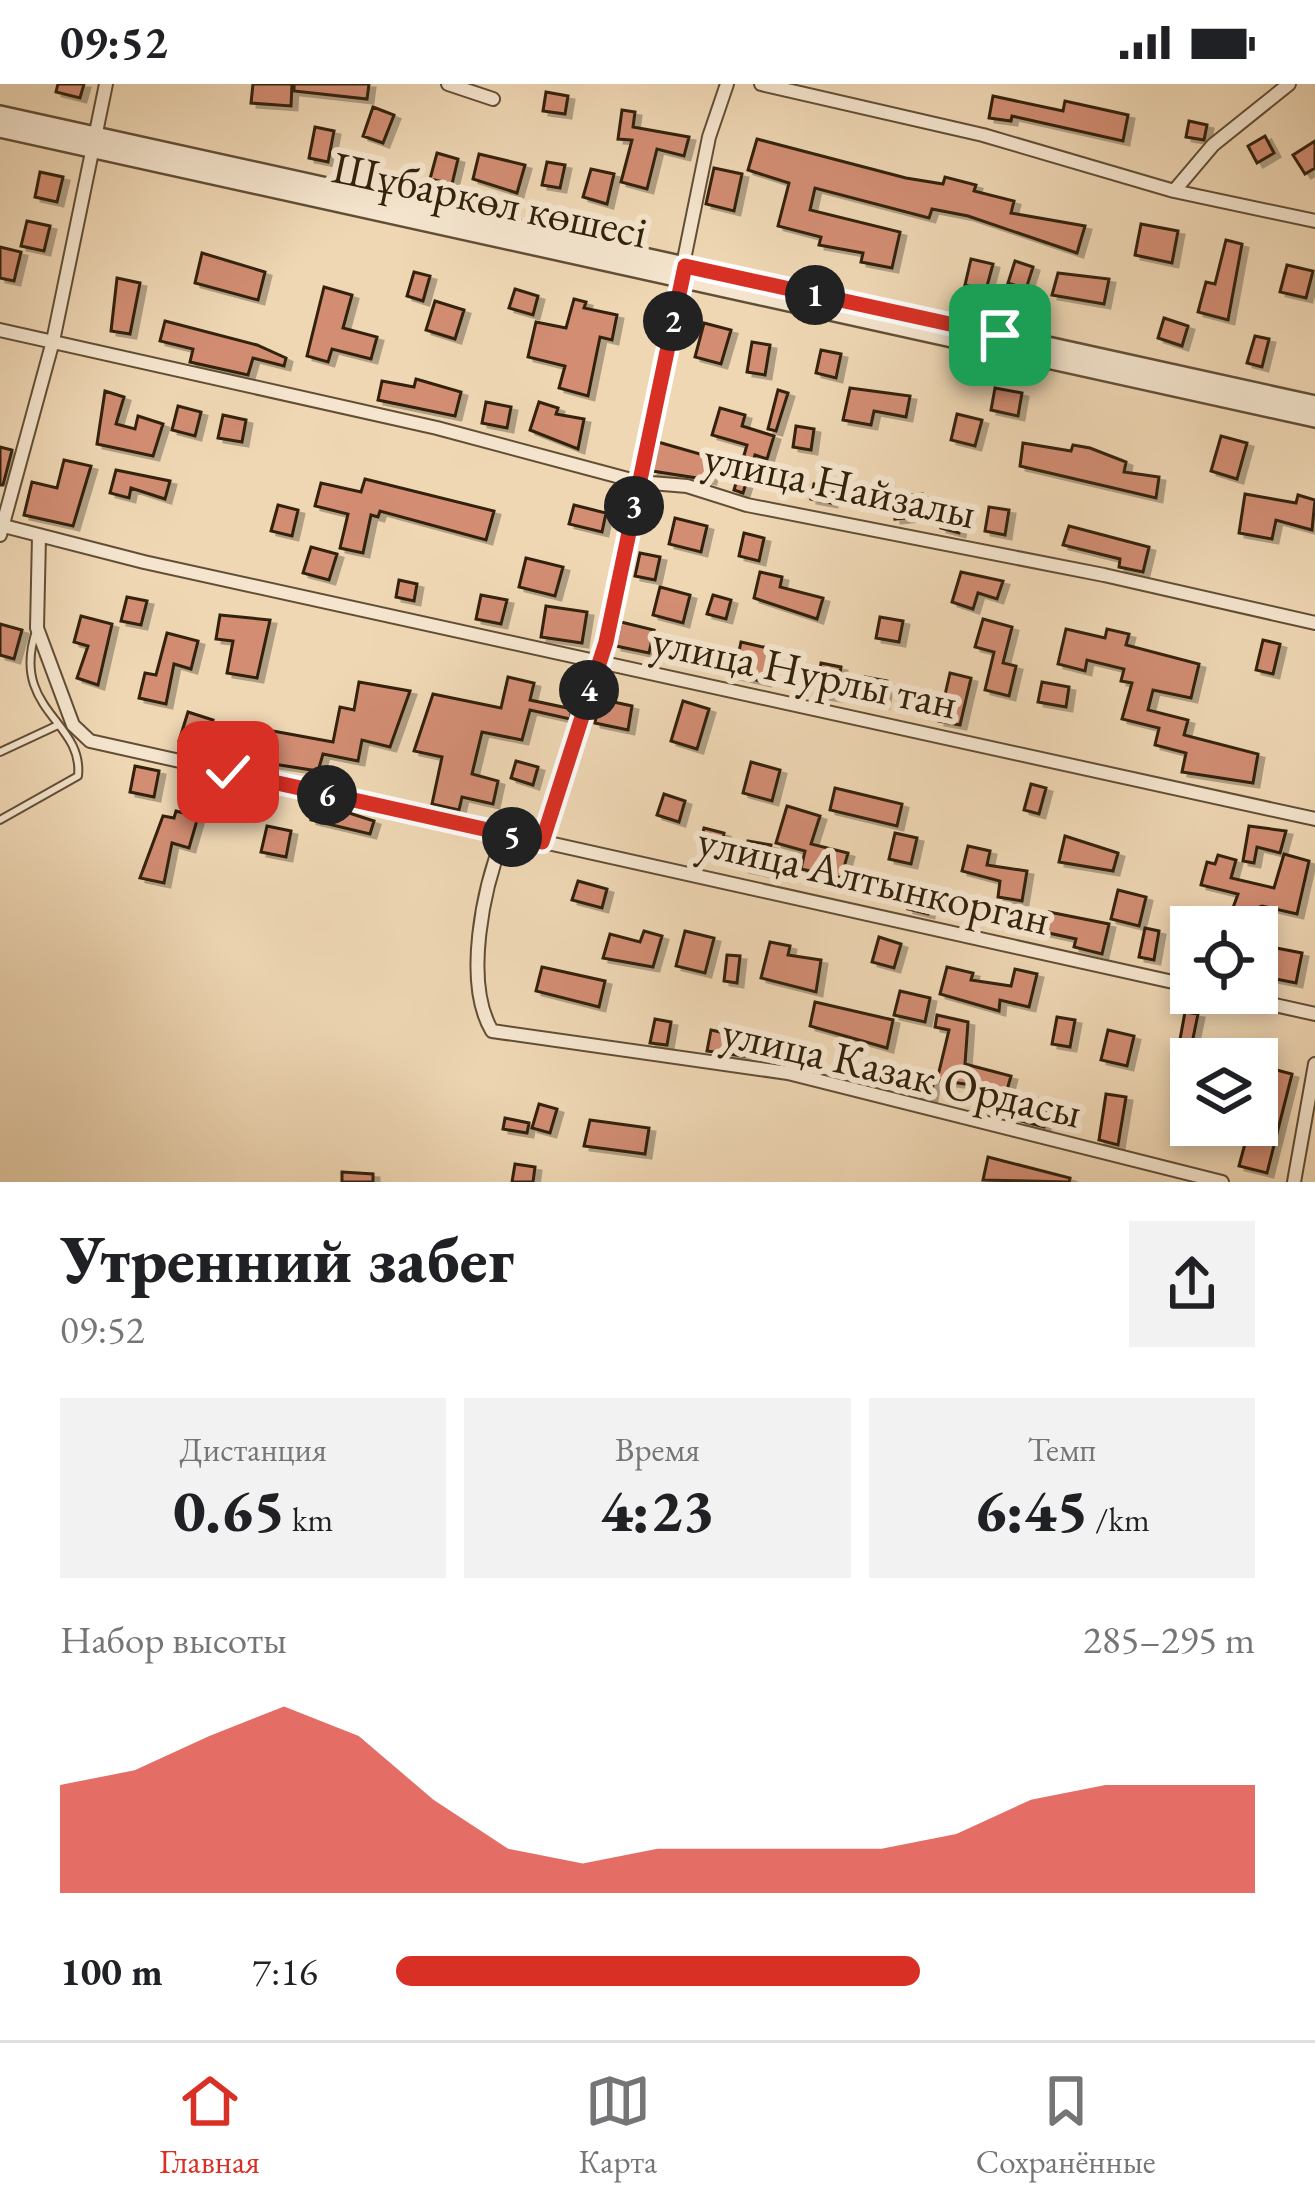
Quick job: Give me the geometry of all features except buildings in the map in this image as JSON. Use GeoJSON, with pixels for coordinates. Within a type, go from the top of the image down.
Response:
{"type":"FeatureCollection","features":[{"type":"Feature","properties":{"kind":"street"},"geometry":{"type":"LineString","coordinates":[[1,528],[53,341],[106,84]]}},
{"type":"Feature","properties":{"kind":"street"},"geometry":{"type":"LineString","coordinates":[[448,84],[493,99]]}},
{"type":"Feature","properties":{"kind":"street"},"geometry":{"type":"LineString","coordinates":[[542,842],[598,662],[716,103],[727,84]]}},
{"type":"Feature","properties":{"kind":"street"},"geometry":{"type":"LineString","coordinates":[[761,84],[983,135],[1174,191],[1315,221]]}},
{"type":"Feature","properties":{"kind":"street"},"geometry":{"type":"LineString","coordinates":[[1174,191],[1213,145],[1289,84]]}},
{"type":"Feature","properties":{"kind":"street","name":"Шұбаркөл көшесі"},"geometry":{"type":"LineString","coordinates":[[0,114],[92,142]]}},
{"type":"Feature","properties":{"kind":"street","name":"Шұбаркөл көшесі"},"geometry":{"type":"LineString","coordinates":[[0,129],[92,142],[1315,404]]}},
{"type":"Feature","properties":{"kind":"street","name":"Шұбаркөл көшесі"},"geometry":{"type":"LineString","coordinates":[[684,272],[1315,419]]}},
{"type":"Feature","properties":{"kind":"street","name":"улица Найзалы"},"geometry":{"type":"LineString","coordinates":[[0,330],[436,428],[639,482],[687,486],[747,505],[1105,575],[1315,623]]}},
{"type":"Feature","properties":{"kind":"street","name":"улица Нурлы тан"},"geometry":{"type":"LineString","coordinates":[[1,528],[1315,820]]}},
{"type":"Feature","properties":{"kind":"street"},"geometry":{"type":"LineString","coordinates":[[37,628],[39,536]]}},
{"type":"Feature","properties":{"kind":"street","name":"улица Алтынкорган"},"geometry":{"type":"LineString","coordinates":[[37,628],[73,725],[90,741],[1170,981]]}},
{"type":"Feature","properties":{"kind":"street","name":"улица Казак Ордасы"},"geometry":{"type":"LineString","coordinates":[[504,836],[482,929],[479,1009],[492,1031],[788,1072],[1222,1182]]}},
{"type":"Feature","properties":{"kind":"street"},"geometry":{"type":"LineString","coordinates":[[1278,1006],[1315,1014]]}},
{"type":"Feature","properties":{"kind":"street"},"geometry":{"type":"LineString","coordinates":[[1294,1182],[1315,1064]]}},
{"type":"Feature","properties":{"kind":"lane"},"geometry":{"type":"LineString","coordinates":[[0,820],[78,776],[76,754],[31,682],[26,660],[37,628]]}},
{"type":"Feature","properties":{"kind":"lane"},"geometry":{"type":"LineString","coordinates":[[0,752],[58,725]]}},
{"type":"Feature","properties":{"kind":"route"},"geometry":{"type":"LineString","coordinates":[[228,772],[542,842],[606,642],[685,266],[1000,335]]}}]}
